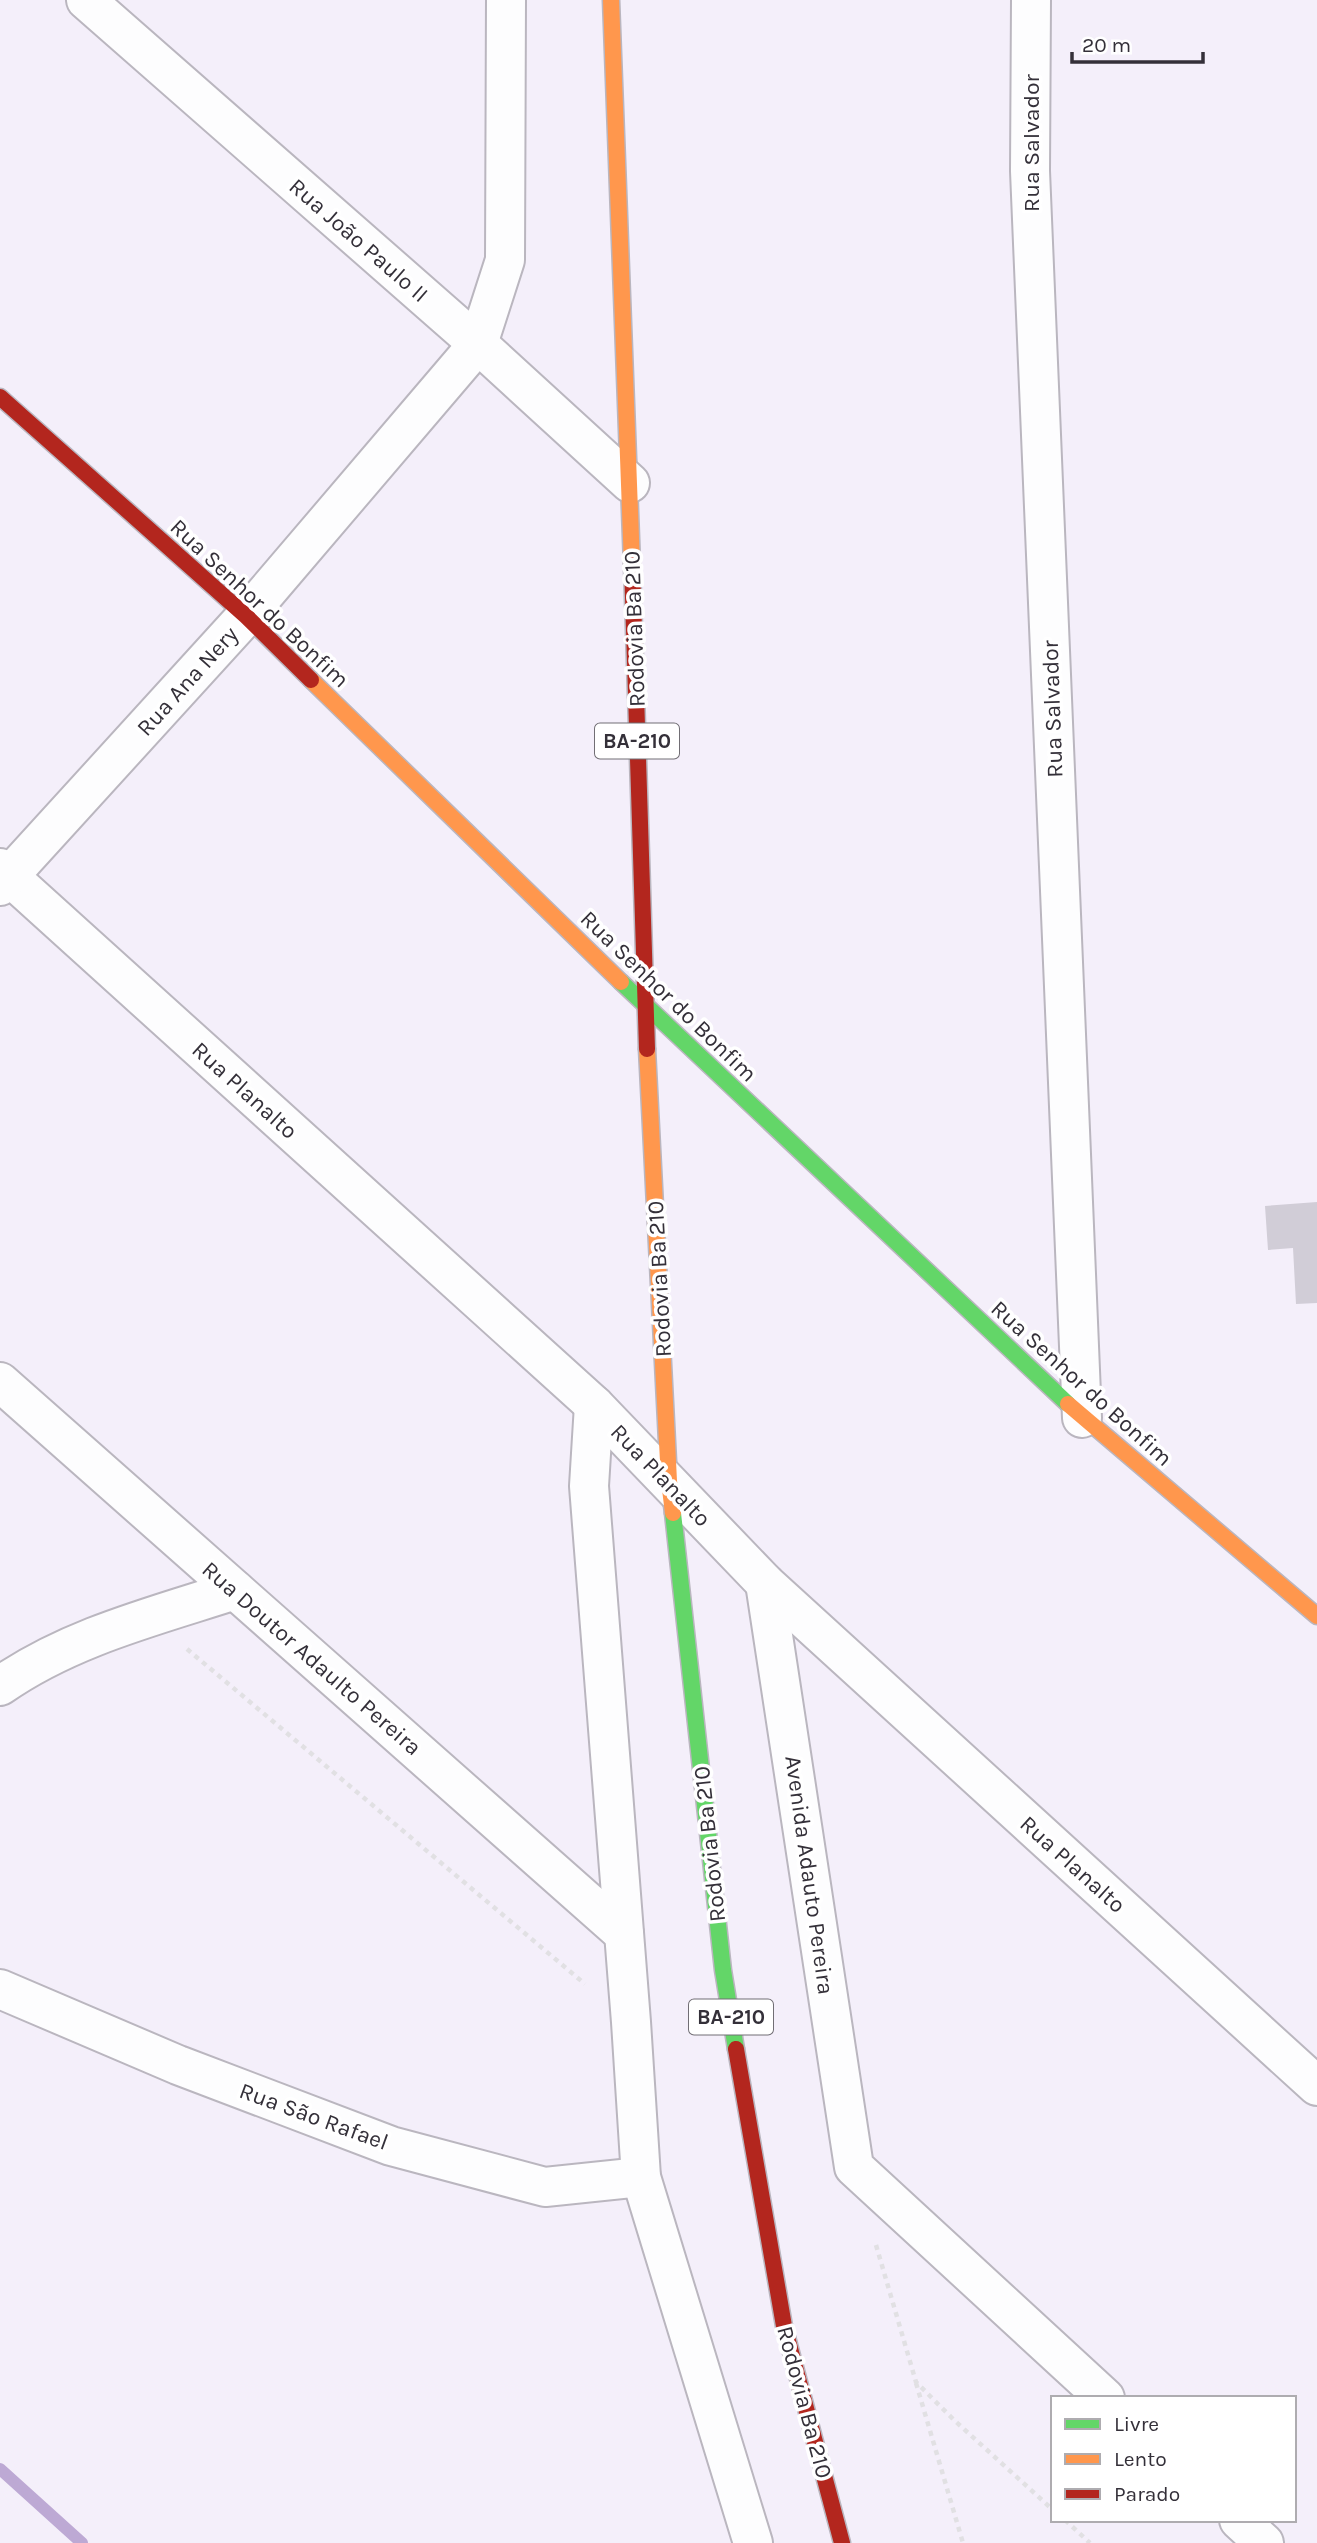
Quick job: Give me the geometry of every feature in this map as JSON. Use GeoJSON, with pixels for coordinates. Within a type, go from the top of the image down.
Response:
{"type":"FeatureCollection","features":[{"type":"Feature","properties":{"kind":"main road","name":"Rodovia Ba 210"},"geometry":{"type":"LineString","coordinates":[[611,0],[630,483],[645,1006],[669,1482],[723,1970],[784,2326],[842,2543]]}},
{"type":"Feature","properties":{"kind":"main road","name":"Rua Senhor do Bonfim"},"geometry":{"type":"LineString","coordinates":[[0,397],[246,616],[645,1006],[1082,1418],[1317,1616]]}},
{"type":"Feature","properties":{"kind":"street","name":"Rua João Paulo II"},"geometry":{"type":"LineString","coordinates":[[86,0],[478,344],[630,483]]}},
{"type":"Feature","properties":{"kind":"street"},"geometry":{"type":"LineString","coordinates":[[478,344],[505,260],[506,0]]}},
{"type":"Feature","properties":{"kind":"street","name":"Rua Salvador"},"geometry":{"type":"LineString","coordinates":[[1031,0],[1030,171],[1082,1418]]}},
{"type":"Feature","properties":{"kind":"street","name":"Rua Ana Nery"},"geometry":{"type":"LineString","coordinates":[[3,877],[246,616],[478,344]]}},
{"type":"Feature","properties":{"kind":"street","name":"Rua Planalto"},"geometry":{"type":"LineString","coordinates":[[3,877],[594,1405],[765,1583],[1317,2086]]}},
{"type":"Feature","properties":{"kind":"street","name":"Rua Doutor Adaulto Pereira"},"geometry":{"type":"LineString","coordinates":[[0,1382],[624,1934]]}},
{"type":"Feature","properties":{"kind":"street"},"geometry":{"type":"LineString","coordinates":[[594,1405],[589,1486],[641,2177],[753,2543]]}},
{"type":"Feature","properties":{"kind":"street","name":"Avenida Adauto Pereira"},"geometry":{"type":"LineString","coordinates":[[765,1583],[853,2167],[1103,2396]]}},
{"type":"Feature","properties":{"kind":"street"},"geometry":{"type":"LineString","coordinates":[[5,1688],[68,1647],[149,1617],[235,1590]]}},
{"type":"Feature","properties":{"kind":"street","name":"Rua São Rafael"},"geometry":{"type":"LineString","coordinates":[[0,1989],[178,2065],[391,2146],[545,2187],[641,2177]]}},
{"type":"Feature","properties":{"kind":"street"},"geometry":{"type":"LineString","coordinates":[[1241,2522],[1264,2543]]}},
{"type":"Feature","properties":{"kind":"path"},"geometry":{"type":"LineString","coordinates":[[149,1617],[631,2022]]}},
{"type":"Feature","properties":{"kind":"path"},"geometry":{"type":"LineString","coordinates":[[873,2234],[963,2543]]}},
{"type":"Feature","properties":{"kind":"path"},"geometry":{"type":"LineString","coordinates":[[916,2382],[1051,2508]]}},
{"type":"Feature","properties":{"kind":"path"},"geometry":{"type":"LineString","coordinates":[[1067,2522],[1090,2543]]}},
{"type":"Feature","properties":{"kind":"building"},"geometry":{"type":"Polygon","coordinates":[[[1317,1202],[1317,1303],[1296,1304],[1293,1248],[1268,1250],[1265,1206],[1317,1202]]]}},
{"type":"Feature","properties":{"kind":"waterway"},"geometry":{"type":"LineString","coordinates":[[0,2469],[82,2543]]}},
{"type":"Feature","properties":{"kind":"traffic: fast"},"geometry":{"type":"LineString","coordinates":[[621,982],[1068,1404]]}},
{"type":"Feature","properties":{"kind":"traffic: fast"},"geometry":{"type":"LineString","coordinates":[[673,1513],[723,1970],[736,2049]]}},
{"type":"Feature","properties":{"kind":"traffic: slow"},"geometry":{"type":"LineString","coordinates":[[611,0],[632,565]]}},
{"type":"Feature","properties":{"kind":"traffic: slow"},"geometry":{"type":"LineString","coordinates":[[311,680],[621,982]]}},
{"type":"Feature","properties":{"kind":"traffic: slow"},"geometry":{"type":"LineString","coordinates":[[647,1049],[669,1481],[673,1513]]}},
{"type":"Feature","properties":{"kind":"traffic: slow"},"geometry":{"type":"LineString","coordinates":[[1068,1404],[1317,1616]]}},
{"type":"Feature","properties":{"kind":"traffic: jam"},"geometry":{"type":"LineString","coordinates":[[0,397],[246,616],[311,680]]}},
{"type":"Feature","properties":{"kind":"traffic: jam"},"geometry":{"type":"LineString","coordinates":[[632,565],[647,1049]]}},
{"type":"Feature","properties":{"kind":"traffic: jam"},"geometry":{"type":"LineString","coordinates":[[736,2049],[784,2326],[842,2543]]}}]}
